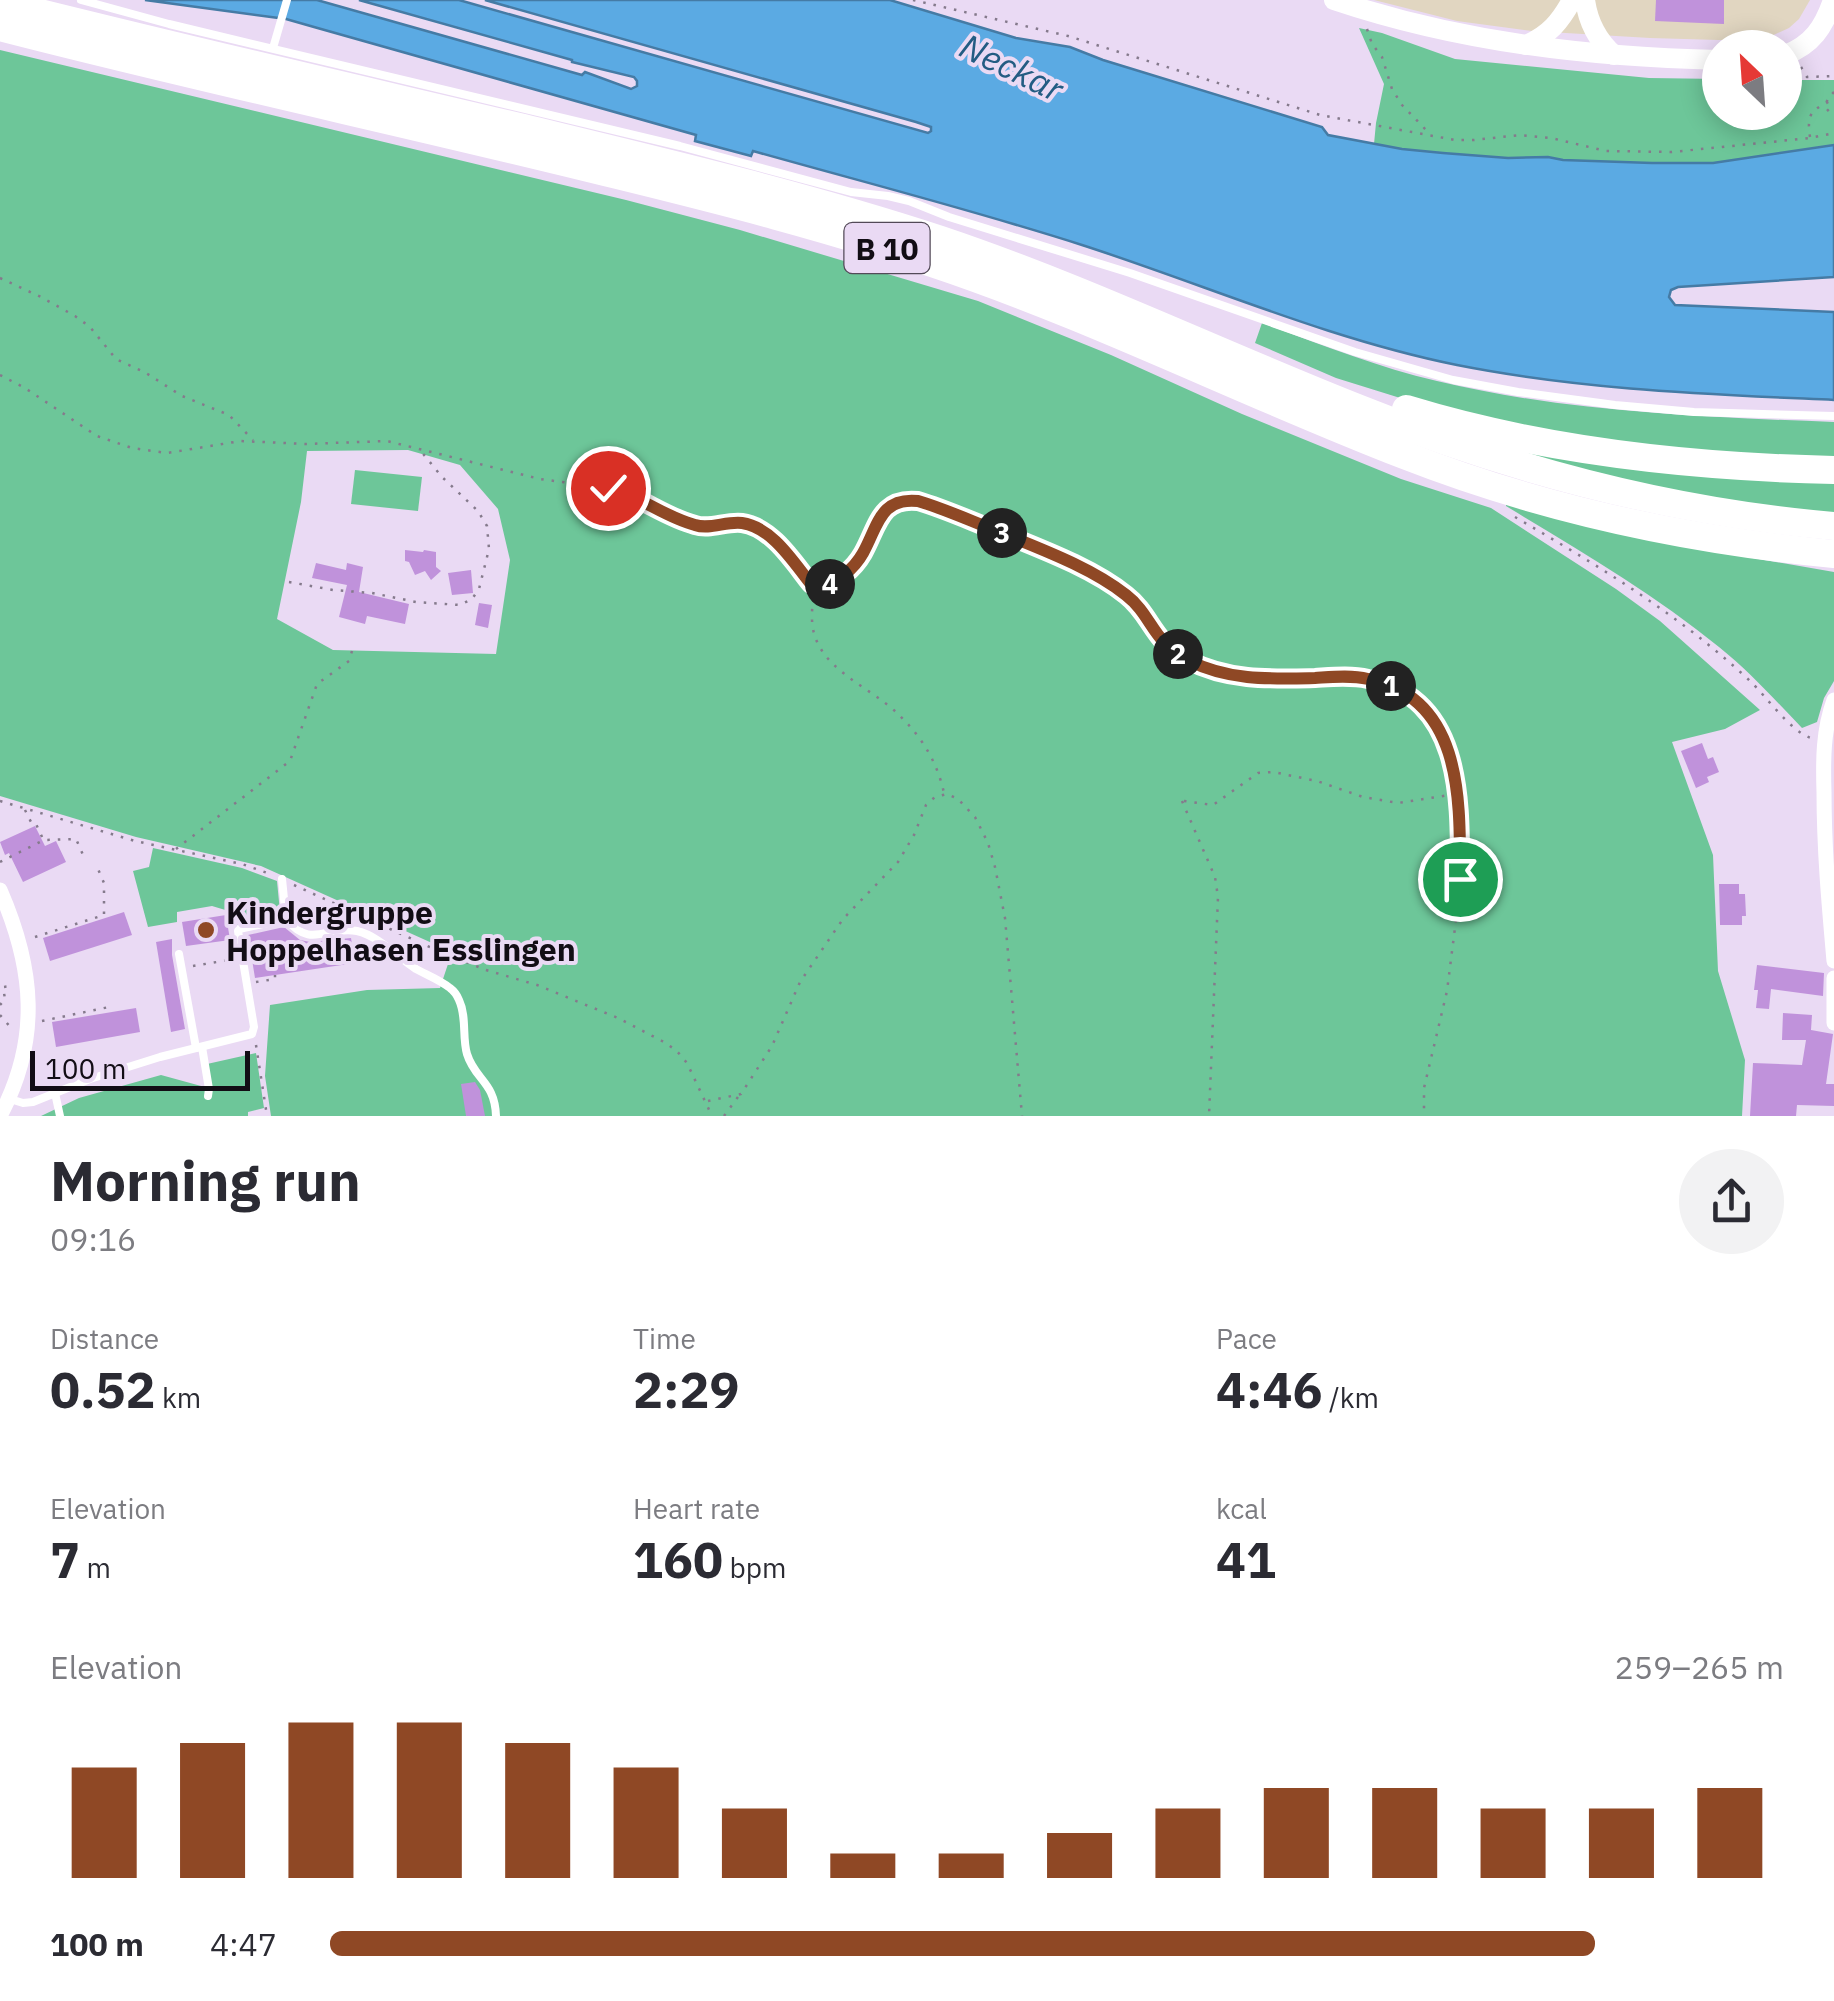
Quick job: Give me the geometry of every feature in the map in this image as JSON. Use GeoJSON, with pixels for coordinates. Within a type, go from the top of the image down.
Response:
{"type":"FeatureCollection","features":[{"type":"Feature","properties":{"kind":"highway","name":"B 10"},"geometry":{"type":"LineString","coordinates":[[0,2],[789,194],[1010,265],[1362,410],[1511,464],[1652,500],[1834,526]]}},
{"type":"Feature","properties":{"kind":"highway","name":"B 10"},"geometry":{"type":"LineString","coordinates":[[0,27],[704,196],[856,238],[1078,316],[1294,410],[1477,481],[1570,509],[1646,526],[1748,545],[1834,554]]}},
{"type":"Feature","properties":{"kind":"highway"},"geometry":{"type":"LineString","coordinates":[[1244,361],[1432,417],[1505,434],[1628,454],[1834,470]]}},
{"type":"Feature","properties":{"kind":"street"},"geometry":{"type":"LineString","coordinates":[[1334,0],[1426,28],[1526,45],[1702,59]]}},
{"type":"Feature","properties":{"kind":"street"},"geometry":{"type":"LineString","coordinates":[[1526,45],[1550,32],[1572,0]]}},
{"type":"Feature","properties":{"kind":"street"},"geometry":{"type":"LineString","coordinates":[[1585,0],[1596,35],[1614,55]]}},
{"type":"Feature","properties":{"kind":"street"},"geometry":{"type":"LineString","coordinates":[[1802,46],[1819,30],[1833,0]]}},
{"type":"Feature","properties":{"kind":"street"},"geometry":{"type":"LineString","coordinates":[[1834,700],[1824,742],[1824,841],[1834,962]]}},
{"type":"Feature","properties":{"kind":"street"},"geometry":{"type":"LineString","coordinates":[[0,890],[19,942],[28,1023],[23,1063],[0,1116]]}},
{"type":"Feature","properties":{"kind":"street"},"geometry":{"type":"LineString","coordinates":[[1834,978],[1834,1023]]}},
{"type":"Feature","properties":{"kind":"lane"},"geometry":{"type":"LineString","coordinates":[[81,0],[695,149],[852,192],[909,201],[948,218],[1130,272],[1354,352],[1453,380],[1614,406],[1834,416]]}},
{"type":"Feature","properties":{"kind":"lane"},"geometry":{"type":"LineString","coordinates":[[273,48],[287,0]]}},
{"type":"Feature","properties":{"kind":"lane"},"geometry":{"type":"LineString","coordinates":[[282,880],[286,919],[303,934],[352,930],[369,935],[452,990],[463,1014],[468,1056],[491,1090],[496,1116]]}},
{"type":"Feature","properties":{"kind":"lane"},"geometry":{"type":"LineString","coordinates":[[10,1098],[28,1103],[90,1079],[252,1034],[240,929],[286,919]]}},
{"type":"Feature","properties":{"kind":"lane"},"geometry":{"type":"LineString","coordinates":[[179,954],[208,1096]]}},
{"type":"Feature","properties":{"kind":"lane"},"geometry":{"type":"LineString","coordinates":[[54,1094],[60,1116]]}},
{"type":"Feature","properties":{"kind":"path"},"geometry":{"type":"LineString","coordinates":[[912,0],[1068,36],[1320,115],[1455,140],[1520,136],[1551,138],[1595,149],[1672,152],[1834,133]]}},
{"type":"Feature","properties":{"kind":"path"},"geometry":{"type":"LineString","coordinates":[[1358,8],[1372,44],[1382,57],[1392,89],[1430,133]]}},
{"type":"Feature","properties":{"kind":"path"},"geometry":{"type":"LineString","coordinates":[[1802,71],[1807,77],[1834,76]]}},
{"type":"Feature","properties":{"kind":"path"},"geometry":{"type":"LineString","coordinates":[[1834,92],[1826,107],[1834,118]]}},
{"type":"Feature","properties":{"kind":"path"},"geometry":{"type":"LineString","coordinates":[[1810,138],[1810,115],[1834,100]]}},
{"type":"Feature","properties":{"kind":"path"},"geometry":{"type":"LineString","coordinates":[[0,278],[75,316],[90,327],[116,359],[182,396],[230,415],[254,442]]}},
{"type":"Feature","properties":{"kind":"path"},"geometry":{"type":"LineString","coordinates":[[0,375],[96,436],[132,448],[167,453],[228,442],[306,444],[374,440],[540,479],[614,489],[700,527],[745,524],[774,540],[811,584],[819,588]]}},
{"type":"Feature","properties":{"kind":"path"},"geometry":{"type":"LineString","coordinates":[[289,582],[372,592],[416,602],[460,606],[472,599],[479,588],[489,549],[487,526],[478,511],[442,477],[419,448]]}},
{"type":"Feature","properties":{"kind":"path"},"geometry":{"type":"LineString","coordinates":[[944,794],[924,743],[896,711],[841,672],[823,650],[812,624],[812,601],[819,588],[836,581],[856,563],[877,522],[890,507],[905,500],[924,502],[1032,545],[1120,590],[1132,599],[1166,645],[1202,666],[1262,679],[1357,677],[1396,688],[1428,712],[1439,726],[1457,794],[1459,898],[1447,991],[1424,1088],[1424,1116]]}},
{"type":"Feature","properties":{"kind":"path"},"geometry":{"type":"LineString","coordinates":[[1509,513],[1671,616],[1730,662],[1800,733],[1824,742]]}},
{"type":"Feature","properties":{"kind":"path"},"geometry":{"type":"LineString","coordinates":[[174,850],[290,761],[317,684],[349,661],[352,651]]}},
{"type":"Feature","properties":{"kind":"path"},"geometry":{"type":"LineString","coordinates":[[1209,1116],[1218,888],[1182,801],[1212,805],[1258,773],[1272,772],[1398,803],[1457,794]]}},
{"type":"Feature","properties":{"kind":"path"},"geometry":{"type":"LineString","coordinates":[[724,1116],[772,1046],[800,982],[842,919],[898,862],[924,808],[944,794],[958,799],[975,818],[995,867],[1008,947],[1022,1116]]}},
{"type":"Feature","properties":{"kind":"path"},"geometry":{"type":"LineString","coordinates":[[24,807],[44,840]]}},
{"type":"Feature","properties":{"kind":"path"},"geometry":{"type":"LineString","coordinates":[[0,862],[44,840],[76,839],[84,857]]}},
{"type":"Feature","properties":{"kind":"path"},"geometry":{"type":"LineString","coordinates":[[19,942],[104,915],[104,883],[98,869]]}},
{"type":"Feature","properties":{"kind":"path"},"geometry":{"type":"LineString","coordinates":[[182,968],[243,958]]}},
{"type":"Feature","properties":{"kind":"path"},"geometry":{"type":"LineString","coordinates":[[247,983],[275,979],[275,975]]}},
{"type":"Feature","properties":{"kind":"path"},"geometry":{"type":"LineString","coordinates":[[0,1004],[4,999],[3,987],[26,984]]}},
{"type":"Feature","properties":{"kind":"path"},"geometry":{"type":"LineString","coordinates":[[28,1023],[109,1007]]}},
{"type":"Feature","properties":{"kind":"path"},"geometry":{"type":"LineString","coordinates":[[252,1034],[258,1050],[267,1116]]}},
{"type":"Feature","properties":{"kind":"path"},"geometry":{"type":"LineString","coordinates":[[712,1116],[707,1102],[741,1094]]}},
{"type":"Feature","properties":{"kind":"shaded area"},"geometry":{"type":"Polygon","coordinates":[[[1374,0],[1810,0],[1799,19],[1785,30],[1702,30],[1702,40],[1532,31],[1457,21],[1374,0]]]}},
{"type":"Feature","properties":{"kind":"green space"},"geometry":{"type":"Polygon","coordinates":[[[1359,28],[1455,59],[1649,78],[1702,79],[1702,130],[1802,130],[1802,80],[1834,80],[1834,145],[1713,163],[1509,158],[1402,149],[1374,144],[1384,84],[1359,28]]]}},
{"type":"Feature","properties":{"kind":"green space"},"geometry":{"type":"Polygon","coordinates":[[[0,50],[626,200],[978,301],[1401,479],[1491,508],[1660,621],[1760,710],[1725,729],[1672,742],[1713,855],[1718,971],[1745,1060],[1742,1116],[271,1116],[265,1076],[270,1005],[367,990],[440,988],[452,952],[261,866],[136,837],[0,796],[0,50]],[[408,450],[307,451],[301,502],[277,619],[333,650],[496,654],[510,560],[498,509],[460,465],[408,450]],[[1462,799],[1451,801],[1457,884],[1462,885],[1464,858],[1462,799]]]}},
{"type":"Feature","properties":{"kind":"green space"},"geometry":{"type":"Polygon","coordinates":[[[1262,323],[1392,369],[1535,400],[1634,411],[1834,422],[1834,461],[1644,447],[1442,411],[1336,378],[1255,343],[1262,323]]]}},
{"type":"Feature","properties":{"kind":"green space"},"geometry":{"type":"Polygon","coordinates":[[[1460,433],[1834,479],[1834,515],[1642,488],[1460,433]]]}},
{"type":"Feature","properties":{"kind":"green space"},"geometry":{"type":"Polygon","coordinates":[[[355,470],[422,477],[418,511],[351,504],[355,470]]]}},
{"type":"Feature","properties":{"kind":"green space"},"geometry":{"type":"Polygon","coordinates":[[[1506,501],[1695,548],[1834,572],[1834,681],[1817,722],[1802,728],[1741,666],[1694,627],[1506,506],[1506,501]]]}},
{"type":"Feature","properties":{"kind":"green space"},"geometry":{"type":"Polygon","coordinates":[[[153,848],[242,868],[277,881],[280,912],[273,918],[233,925],[232,912],[212,906],[177,912],[177,922],[148,927],[133,871],[149,867],[153,848]]]}},
{"type":"Feature","properties":{"kind":"green space"},"geometry":{"type":"Polygon","coordinates":[[[256,1053],[264,1108],[248,1112],[248,1116],[41,1116],[79,1098],[161,1075],[212,1089],[207,1064],[256,1053]]]}},
{"type":"Feature","properties":{"kind":"water","name":"Neckar"},"geometry":{"type":"Polygon","coordinates":[[[145,0],[317,0],[582,75],[585,72],[631,89],[637,86],[634,77],[359,0],[459,0],[928,133],[931,127],[916,122],[485,0],[890,0],[1016,38],[1070,47],[1322,127],[1328,135],[1402,149],[1508,158],[1713,163],[1834,145],[1834,277],[1678,287],[1671,290],[1669,297],[1675,305],[1834,312],[1834,400],[1598,385],[1504,373],[1409,354],[1000,220],[753,151],[751,156],[695,141],[696,135],[286,19],[145,0]]]}},
{"type":"Feature","properties":{"kind":"building"},"geometry":{"type":"Polygon","coordinates":[[[1656,0],[1724,0],[1724,24],[1655,21],[1656,0]]]}},
{"type":"Feature","properties":{"kind":"building"},"geometry":{"type":"Polygon","coordinates":[[[405,550],[436,552],[436,567],[441,571],[431,580],[425,571],[415,575],[405,561],[405,550]]]}},
{"type":"Feature","properties":{"kind":"building"},"geometry":{"type":"Polygon","coordinates":[[[316,563],[346,570],[347,563],[363,567],[359,592],[409,604],[405,624],[367,616],[365,624],[339,617],[347,585],[312,578],[316,563]]]}},
{"type":"Feature","properties":{"kind":"building"},"geometry":{"type":"Polygon","coordinates":[[[471,570],[473,593],[452,595],[448,573],[471,570]]]}},
{"type":"Feature","properties":{"kind":"building"},"geometry":{"type":"Polygon","coordinates":[[[479,603],[492,605],[488,628],[475,625],[479,603]]]}},
{"type":"Feature","properties":{"kind":"building"},"geometry":{"type":"Polygon","coordinates":[[[1702,743],[1719,772],[1696,788],[1681,751],[1702,743]]]}},
{"type":"Feature","properties":{"kind":"building"},"geometry":{"type":"Polygon","coordinates":[[[35,826],[45,846],[56,841],[66,862],[23,882],[0,842],[35,826]]]}},
{"type":"Feature","properties":{"kind":"building"},"geometry":{"type":"Polygon","coordinates":[[[1719,884],[1739,884],[1739,894],[1745,894],[1746,916],[1742,916],[1742,925],[1720,925],[1719,884]]]}},
{"type":"Feature","properties":{"kind":"building"},"geometry":{"type":"Polygon","coordinates":[[[124,912],[132,935],[50,961],[43,938],[124,912]]]}},
{"type":"Feature","properties":{"kind":"building","name":"Kindergruppe Hoppelhasen Esslingen"},"geometry":{"type":"Polygon","coordinates":[[[226,915],[230,940],[186,946],[182,922],[226,915]]]}},
{"type":"Feature","properties":{"kind":"building"},"geometry":{"type":"Polygon","coordinates":[[[284,927],[300,940],[310,942],[351,938],[355,963],[255,978],[248,935],[284,927]]]}},
{"type":"Feature","properties":{"kind":"building"},"geometry":{"type":"Polygon","coordinates":[[[172,939],[185,1029],[171,1032],[156,942],[172,939]]]}},
{"type":"Feature","properties":{"kind":"building"},"geometry":{"type":"Polygon","coordinates":[[[1757,965],[1824,973],[1823,996],[1771,989],[1769,1009],[1756,1008],[1757,965]]]}},
{"type":"Feature","properties":{"kind":"building"},"geometry":{"type":"Polygon","coordinates":[[[136,1008],[140,1032],[56,1047],[52,1022],[136,1008]]]}},
{"type":"Feature","properties":{"kind":"building"},"geometry":{"type":"Polygon","coordinates":[[[1783,1013],[1812,1015],[1811,1030],[1833,1034],[1826,1084],[1834,1084],[1834,1106],[1797,1105],[1796,1116],[1750,1116],[1753,1063],[1802,1065],[1806,1040],[1782,1040],[1783,1013]]]}},
{"type":"Feature","properties":{"kind":"building"},"geometry":{"type":"Polygon","coordinates":[[[475,1082],[485,1116],[466,1116],[461,1084],[475,1082]]]}},
{"type":"Feature","properties":{"kind":"place","name":"Kindergruppe Hoppelhasen Esslingen"},"geometry":{"type":"Point","coordinates":[206,930]}},
{"type":"Feature","properties":{"kind":"route"},"geometry":{"type":"LineString","coordinates":[[608,488],[695,526],[750,526],[780,545],[816,588],[836,581],[856,563],[877,522],[890,507],[902,501],[918,501],[1032,545],[1120,590],[1132,599],[1166,645],[1202,666],[1262,679],[1357,677],[1396,688],[1428,712],[1443,736],[1456,778],[1460,879]]}}]}
